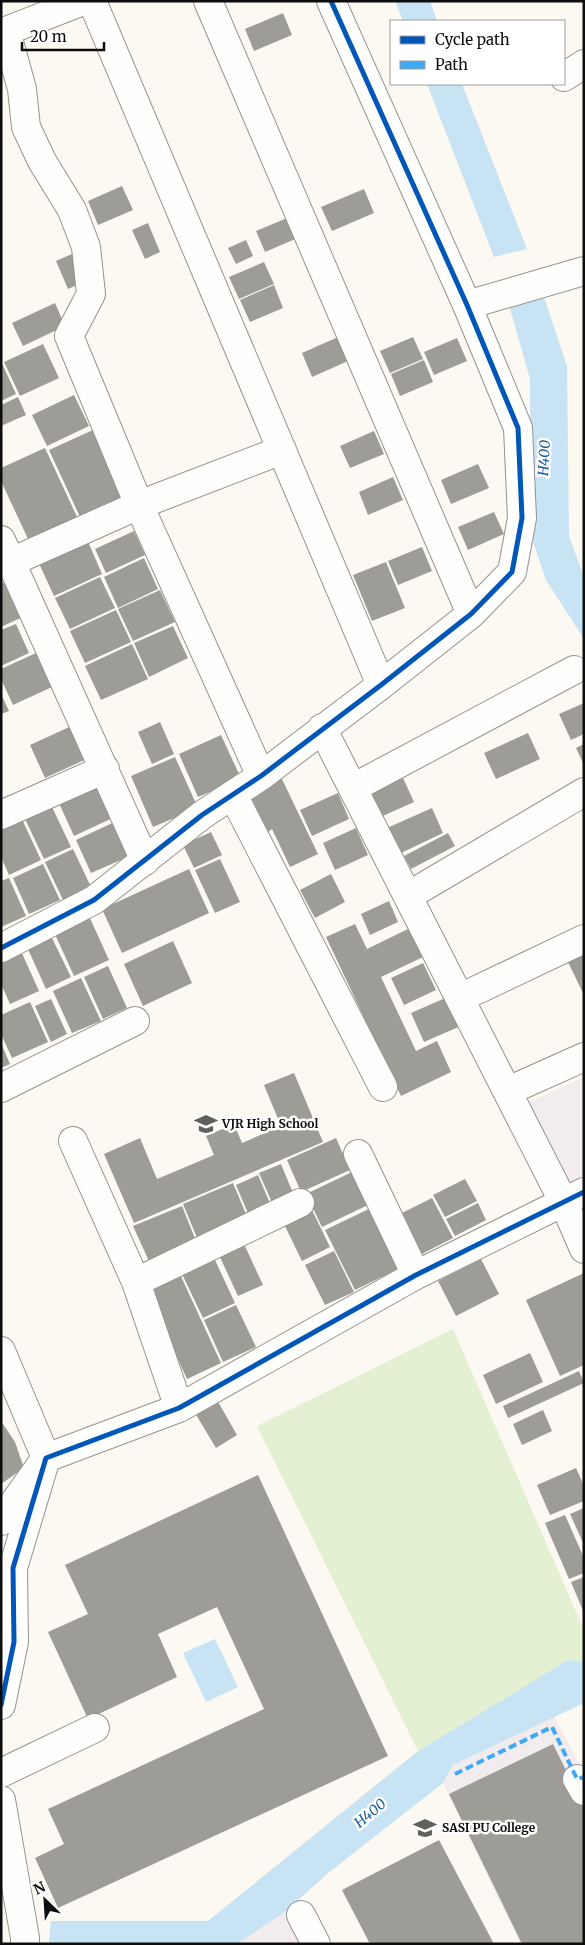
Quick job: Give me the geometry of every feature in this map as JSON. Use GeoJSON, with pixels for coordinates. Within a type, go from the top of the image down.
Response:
{"type":"FeatureCollection","features":[{"type":"Feature","properties":{"kind":"street"},"geometry":{"type":"LineString","coordinates":[[83,1],[4,32],[22,89],[26,127],[42,161],[72,210],[86,247],[91,294],[69,336],[139,505],[261,776]]}},
{"type":"Feature","properties":{"kind":"street"},"geometry":{"type":"LineString","coordinates":[[92,1],[381,684]]}},
{"type":"Feature","properties":{"kind":"street"},"geometry":{"type":"LineString","coordinates":[[208,1],[471,614]]}},
{"type":"Feature","properties":{"kind":"street"},"geometry":{"type":"LineString","coordinates":[[1,948],[94,900],[202,815],[261,776],[471,614],[512,572],[522,518],[518,428],[467,305],[331,1]]}},
{"type":"Feature","properties":{"kind":"street"},"geometry":{"type":"LineString","coordinates":[[565,76],[584,64]]}},
{"type":"Feature","properties":{"kind":"street"},"geometry":{"type":"LineString","coordinates":[[467,305],[584,271]]}},
{"type":"Feature","properties":{"kind":"street"},"geometry":{"type":"LineString","coordinates":[[145,860],[6,551],[139,505],[282,450]]}},
{"type":"Feature","properties":{"kind":"street"},"geometry":{"type":"LineString","coordinates":[[353,788],[574,670]]}},
{"type":"Feature","properties":{"kind":"street"},"geometry":{"type":"LineString","coordinates":[[322,728],[508,1091],[574,1197],[584,1249]]}},
{"type":"Feature","properties":{"kind":"street"},"geometry":{"type":"LineString","coordinates":[[1,815],[104,769]]}},
{"type":"Feature","properties":{"kind":"street"},"geometry":{"type":"LineString","coordinates":[[408,896],[584,792]]}},
{"type":"Feature","properties":{"kind":"street"},"geometry":{"type":"LineString","coordinates":[[234,795],[383,1087]]}},
{"type":"Feature","properties":{"kind":"street"},"geometry":{"type":"LineString","coordinates":[[460,998],[584,938]]}},
{"type":"Feature","properties":{"kind":"street"},"geometry":{"type":"LineString","coordinates":[[1,1088],[135,1021]]}},
{"type":"Feature","properties":{"kind":"street"},"geometry":{"type":"LineString","coordinates":[[508,1091],[584,1057]]}},
{"type":"Feature","properties":{"kind":"street"},"geometry":{"type":"LineString","coordinates":[[73,1141],[136,1282],[179,1408]]}},
{"type":"Feature","properties":{"kind":"street"},"geometry":{"type":"LineString","coordinates":[[358,1154],[416,1274]]}},
{"type":"Feature","properties":{"kind":"street"},"geometry":{"type":"LineString","coordinates":[[1,1521],[46,1458],[179,1408],[416,1274],[574,1197]]}},
{"type":"Feature","properties":{"kind":"street"},"geometry":{"type":"LineString","coordinates":[[136,1282],[300,1203]]}},
{"type":"Feature","properties":{"kind":"street"},"geometry":{"type":"LineString","coordinates":[[1,1351],[10,1401],[46,1458],[13,1568],[14,1642],[1,1705]]}},
{"type":"Feature","properties":{"kind":"street"},"geometry":{"type":"LineString","coordinates":[[1,1773],[95,1728]]}},
{"type":"Feature","properties":{"kind":"street"},"geometry":{"type":"LineString","coordinates":[[1,1800],[17,1942]]}},
{"type":"Feature","properties":{"kind":"street"},"geometry":{"type":"LineString","coordinates":[[301,1915],[316,1944]]}},
{"type":"Feature","properties":{"kind":"shaded area"},"geometry":{"type":"Polygon","coordinates":[[[584,1077],[584,1222],[529,1102],[584,1077]]]}},
{"type":"Feature","properties":{"kind":"shaded area"},"geometry":{"type":"Polygon","coordinates":[[[554,1716],[584,1773],[584,1944],[520,1944],[443,1783],[453,1765],[554,1716]]]}},
{"type":"Feature","properties":{"kind":"shaded area"},"geometry":{"type":"Polygon","coordinates":[[[286,1911],[303,1944],[237,1944],[286,1911]]]}},
{"type":"Feature","properties":{"kind":"green space"},"geometry":{"type":"Polygon","coordinates":[[[453,1329],[584,1630],[584,1662],[568,1660],[418,1751],[257,1426],[453,1329]]]}},
{"type":"Feature","properties":{"kind":"water"},"geometry":{"type":"Polygon","coordinates":[[[395,1],[430,1],[437,20],[403,20],[395,1]]]}},
{"type":"Feature","properties":{"kind":"water"},"geometry":{"type":"Polygon","coordinates":[[[427,85],[462,85],[527,249],[494,257],[427,85]]]}},
{"type":"Feature","properties":{"kind":"water","name":"H400"},"geometry":{"type":"Polygon","coordinates":[[[544,297],[567,366],[569,536],[584,577],[584,639],[546,580],[531,536],[530,379],[509,305],[544,297]]]}},
{"type":"Feature","properties":{"kind":"water"},"geometry":{"type":"Polygon","coordinates":[[[215,1639],[238,1687],[206,1702],[183,1653],[215,1639]]]}},
{"type":"Feature","properties":{"kind":"water","name":"H400"},"geometry":{"type":"Polygon","coordinates":[[[568,1660],[584,1662],[584,1703],[453,1765],[443,1783],[327,1874],[286,1911],[237,1944],[50,1944],[51,1921],[208,1921],[418,1751],[568,1660]]]}},
{"type":"Feature","properties":{"kind":"building"},"geometry":{"type":"Polygon","coordinates":[[[283,13],[292,35],[254,51],[245,29],[283,13]]]}},
{"type":"Feature","properties":{"kind":"building"},"geometry":{"type":"Polygon","coordinates":[[[122,186],[133,210],[98,225],[88,201],[122,186]]]}},
{"type":"Feature","properties":{"kind":"building"},"geometry":{"type":"Polygon","coordinates":[[[364,189],[374,213],[332,231],[321,207],[364,189]]]}},
{"type":"Feature","properties":{"kind":"building"},"geometry":{"type":"Polygon","coordinates":[[[292,216],[300,237],[265,252],[256,231],[292,216]]]}},
{"type":"Feature","properties":{"kind":"building"},"geometry":{"type":"Polygon","coordinates":[[[148,223],[160,252],[145,259],[132,230],[148,223]]]}},
{"type":"Feature","properties":{"kind":"building"},"geometry":{"type":"Polygon","coordinates":[[[246,240],[253,256],[236,264],[228,248],[246,240]]]}},
{"type":"Feature","properties":{"kind":"building"},"geometry":{"type":"Polygon","coordinates":[[[72,254],[84,282],[68,289],[56,261],[72,254]]]}},
{"type":"Feature","properties":{"kind":"building"},"geometry":{"type":"Polygon","coordinates":[[[264,262],[274,284],[239,299],[229,277],[264,262]]]}},
{"type":"Feature","properties":{"kind":"building"},"geometry":{"type":"Polygon","coordinates":[[[274,285],[283,308],[250,322],[240,300],[274,285]]]}},
{"type":"Feature","properties":{"kind":"building"},"geometry":{"type":"Polygon","coordinates":[[[55,303],[65,326],[23,346],[12,323],[55,303]]]}},
{"type":"Feature","properties":{"kind":"building"},"geometry":{"type":"Polygon","coordinates":[[[338,337],[348,361],[312,377],[302,353],[338,337]]]}},
{"type":"Feature","properties":{"kind":"building"},"geometry":{"type":"Polygon","coordinates":[[[413,337],[423,359],[390,373],[380,351],[413,337]]]}},
{"type":"Feature","properties":{"kind":"building"},"geometry":{"type":"Polygon","coordinates":[[[457,338],[467,361],[434,375],[424,352],[457,338]]]}},
{"type":"Feature","properties":{"kind":"building"},"geometry":{"type":"Polygon","coordinates":[[[43,344],[59,378],[20,396],[4,362],[43,344]]]}},
{"type":"Feature","properties":{"kind":"building"},"geometry":{"type":"Polygon","coordinates":[[[424,360],[433,382],[400,396],[391,374],[424,360]]]}},
{"type":"Feature","properties":{"kind":"building"},"geometry":{"type":"Polygon","coordinates":[[[1,361],[16,394],[1,401],[1,361]]]}},
{"type":"Feature","properties":{"kind":"building"},"geometry":{"type":"Polygon","coordinates":[[[74,395],[89,426],[47,446],[32,415],[74,395]]]}},
{"type":"Feature","properties":{"kind":"building"},"geometry":{"type":"Polygon","coordinates":[[[18,397],[26,415],[1,426],[1,405],[18,397]]]}},
{"type":"Feature","properties":{"kind":"building"},"geometry":{"type":"Polygon","coordinates":[[[93,430],[124,497],[80,517],[49,450],[93,430]]]}},
{"type":"Feature","properties":{"kind":"building"},"geometry":{"type":"Polygon","coordinates":[[[374,431],[384,454],[350,468],[340,446],[374,431]]]}},
{"type":"Feature","properties":{"kind":"building"},"geometry":{"type":"Polygon","coordinates":[[[45,448],[78,519],[29,541],[1,481],[1,468],[45,448]]]}},
{"type":"Feature","properties":{"kind":"building"},"geometry":{"type":"Polygon","coordinates":[[[478,464],[489,488],[451,504],[441,480],[478,464]]]}},
{"type":"Feature","properties":{"kind":"building"},"geometry":{"type":"Polygon","coordinates":[[[393,477],[403,500],[368,515],[359,492],[393,477]]]}},
{"type":"Feature","properties":{"kind":"building"},"geometry":{"type":"Polygon","coordinates":[[[494,512],[504,534],[468,550],[458,527],[494,512]]]}},
{"type":"Feature","properties":{"kind":"building"},"geometry":{"type":"Polygon","coordinates":[[[134,531],[145,555],[106,573],[95,549],[134,531]]]}},
{"type":"Feature","properties":{"kind":"building"},"geometry":{"type":"Polygon","coordinates":[[[86,537],[102,574],[54,596],[37,559],[86,537]]]}},
{"type":"Feature","properties":{"kind":"building"},"geometry":{"type":"Polygon","coordinates":[[[422,547],[432,571],[398,585],[388,561],[422,547]]]}},
{"type":"Feature","properties":{"kind":"building"},"geometry":{"type":"Polygon","coordinates":[[[144,558],[158,589],[118,608],[104,577],[144,558]]]}},
{"type":"Feature","properties":{"kind":"building"},"geometry":{"type":"Polygon","coordinates":[[[386,562],[405,608],[372,621],[353,575],[386,562]]]}},
{"type":"Feature","properties":{"kind":"building"},"geometry":{"type":"Polygon","coordinates":[[[100,577],[115,608],[70,629],[55,598],[100,577]]]}},
{"type":"Feature","properties":{"kind":"building"},"geometry":{"type":"Polygon","coordinates":[[[13,579],[29,614],[1,627],[1,584],[13,579]]]}},
{"type":"Feature","properties":{"kind":"building"},"geometry":{"type":"Polygon","coordinates":[[[160,590],[175,622],[133,641],[118,609],[160,590]]]}},
{"type":"Feature","properties":{"kind":"building"},"geometry":{"type":"Polygon","coordinates":[[[116,610],[131,642],[85,663],[70,631],[116,610]]]}},
{"type":"Feature","properties":{"kind":"building"},"geometry":{"type":"Polygon","coordinates":[[[16,624],[29,653],[1,666],[1,630],[16,624]]]}},
{"type":"Feature","properties":{"kind":"building"},"geometry":{"type":"Polygon","coordinates":[[[173,626],[188,658],[149,677],[134,643],[173,626]]]}},
{"type":"Feature","properties":{"kind":"building"},"geometry":{"type":"Polygon","coordinates":[[[132,644],[148,679],[101,700],[85,666],[132,644]]]}},
{"type":"Feature","properties":{"kind":"building"},"geometry":{"type":"Polygon","coordinates":[[[36,653],[52,687],[13,705],[1,679],[1,669],[36,653]]]}},
{"type":"Feature","properties":{"kind":"building"},"geometry":{"type":"Polygon","coordinates":[[[1,694],[9,711],[1,714],[1,694]]]}},
{"type":"Feature","properties":{"kind":"building"},"geometry":{"type":"Polygon","coordinates":[[[584,703],[584,734],[571,740],[559,714],[584,703]]]}},
{"type":"Feature","properties":{"kind":"building"},"geometry":{"type":"Polygon","coordinates":[[[160,722],[174,754],[152,764],[138,732],[160,722]]]}},
{"type":"Feature","properties":{"kind":"building"},"geometry":{"type":"Polygon","coordinates":[[[78,723],[93,756],[45,778],[30,745],[78,723]]]}},
{"type":"Feature","properties":{"kind":"building"},"geometry":{"type":"Polygon","coordinates":[[[528,733],[540,759],[496,779],[484,753],[528,733]]]}},
{"type":"Feature","properties":{"kind":"building"},"geometry":{"type":"Polygon","coordinates":[[[221,735],[239,774],[228,784],[198,797],[179,754],[221,735]]]}},
{"type":"Feature","properties":{"kind":"building"},"geometry":{"type":"Polygon","coordinates":[[[584,744],[584,765],[576,748],[584,744]]]}},
{"type":"Feature","properties":{"kind":"building"},"geometry":{"type":"Polygon","coordinates":[[[175,757],[198,808],[153,827],[131,776],[175,757]]]}},
{"type":"Feature","properties":{"kind":"building"},"geometry":{"type":"Polygon","coordinates":[[[280,775],[318,854],[290,867],[272,829],[268,832],[248,791],[280,775]]]}},
{"type":"Feature","properties":{"kind":"building"},"geometry":{"type":"Polygon","coordinates":[[[403,778],[414,802],[376,819],[364,795],[403,778]]]}},
{"type":"Feature","properties":{"kind":"building"},"geometry":{"type":"Polygon","coordinates":[[[103,780],[119,815],[74,836],[58,801],[103,780]]]}},
{"type":"Feature","properties":{"kind":"building"},"geometry":{"type":"Polygon","coordinates":[[[338,793],[349,819],[312,836],[300,810],[338,793]]]}},
{"type":"Feature","properties":{"kind":"building"},"geometry":{"type":"Polygon","coordinates":[[[52,807],[71,847],[44,859],[25,819],[52,807]]]}},
{"type":"Feature","properties":{"kind":"building"},"geometry":{"type":"Polygon","coordinates":[[[432,808],[443,833],[399,854],[387,828],[432,808]]]}},
{"type":"Feature","properties":{"kind":"building"},"geometry":{"type":"Polygon","coordinates":[[[20,815],[41,860],[9,875],[1,857],[1,824],[20,815]]]}},
{"type":"Feature","properties":{"kind":"building"},"geometry":{"type":"Polygon","coordinates":[[[121,819],[137,853],[91,873],[76,840],[121,819]]]}},
{"type":"Feature","properties":{"kind":"building"},"geometry":{"type":"Polygon","coordinates":[[[356,828],[368,855],[335,870],[323,843],[356,828]]]}},
{"type":"Feature","properties":{"kind":"building"},"geometry":{"type":"Polygon","coordinates":[[[211,832],[222,855],[194,868],[183,845],[211,832]]]}},
{"type":"Feature","properties":{"kind":"building"},"geometry":{"type":"Polygon","coordinates":[[[448,833],[455,846],[411,869],[404,856],[448,833]]]}},
{"type":"Feature","properties":{"kind":"building"},"geometry":{"type":"Polygon","coordinates":[[[73,849],[91,887],[63,900],[45,862],[73,849]]]}},
{"type":"Feature","properties":{"kind":"building"},"geometry":{"type":"Polygon","coordinates":[[[220,859],[240,902],[215,913],[195,870],[220,859]]]}},
{"type":"Feature","properties":{"kind":"building"},"geometry":{"type":"Polygon","coordinates":[[[43,864],[60,900],[29,914],[13,878],[43,864]]]}},
{"type":"Feature","properties":{"kind":"building"},"geometry":{"type":"Polygon","coordinates":[[[189,869],[209,913],[122,953],[102,909],[189,869]]]}},
{"type":"Feature","properties":{"kind":"building"},"geometry":{"type":"Polygon","coordinates":[[[331,874],[345,902],[315,918],[300,890],[331,874]]]}},
{"type":"Feature","properties":{"kind":"building"},"geometry":{"type":"Polygon","coordinates":[[[9,878],[26,916],[1,927],[1,881],[9,878]]]}},
{"type":"Feature","properties":{"kind":"building"},"geometry":{"type":"Polygon","coordinates":[[[389,901],[398,922],[370,935],[361,914],[389,901]]]}},
{"type":"Feature","properties":{"kind":"building"},"geometry":{"type":"Polygon","coordinates":[[[89,916],[109,960],[74,976],[54,932],[89,916]]]}},
{"type":"Feature","properties":{"kind":"building"},"geometry":{"type":"Polygon","coordinates":[[[355,924],[367,949],[410,928],[423,957],[381,977],[416,1051],[437,1041],[451,1072],[401,1096],[326,937],[355,924]]]}},
{"type":"Feature","properties":{"kind":"building"},"geometry":{"type":"Polygon","coordinates":[[[51,936],[71,977],[46,989],[27,947],[51,936]]]}},
{"type":"Feature","properties":{"kind":"building"},"geometry":{"type":"Polygon","coordinates":[[[173,941],[192,983],[143,1006],[124,964],[173,941]]]}},
{"type":"Feature","properties":{"kind":"building"},"geometry":{"type":"Polygon","coordinates":[[[584,950],[584,995],[566,958],[584,950]]]}},
{"type":"Feature","properties":{"kind":"building"},"geometry":{"type":"Polygon","coordinates":[[[21,951],[39,991],[10,1004],[1,984],[1,960],[21,951]]]}},
{"type":"Feature","properties":{"kind":"building"},"geometry":{"type":"Polygon","coordinates":[[[423,963],[436,990],[404,1005],[391,978],[423,963]]]}},
{"type":"Feature","properties":{"kind":"building"},"geometry":{"type":"Polygon","coordinates":[[[108,966],[127,1008],[103,1019],[84,977],[108,966]]]}},
{"type":"Feature","properties":{"kind":"building"},"geometry":{"type":"Polygon","coordinates":[[[81,978],[101,1021],[72,1033],[53,991],[81,978]]]}},
{"type":"Feature","properties":{"kind":"building"},"geometry":{"type":"Polygon","coordinates":[[[450,996],[463,1025],[424,1042],[411,1013],[450,996]]]}},
{"type":"Feature","properties":{"kind":"building"},"geometry":{"type":"Polygon","coordinates":[[[51,999],[67,1034],[51,1042],[35,1006],[51,999]]]}},
{"type":"Feature","properties":{"kind":"building"},"geometry":{"type":"Polygon","coordinates":[[[30,1002],[48,1042],[12,1058],[1,1034],[1,1015],[30,1002]]]}},
{"type":"Feature","properties":{"kind":"building"},"geometry":{"type":"Polygon","coordinates":[[[1,1043],[10,1064],[1,1068],[1,1043]]]}},
{"type":"Feature","properties":{"kind":"building"},"geometry":{"type":"Polygon","coordinates":[[[294,1073],[323,1142],[134,1223],[104,1154],[140,1138],[157,1179],[214,1155],[206,1136],[234,1124],[242,1143],[281,1126],[264,1085],[294,1073]]]}},
{"type":"Feature","properties":{"kind":"building"},"geometry":{"type":"Polygon","coordinates":[[[336,1138],[350,1170],[301,1192],[287,1160],[336,1138]]]}},
{"type":"Feature","properties":{"kind":"building"},"geometry":{"type":"Polygon","coordinates":[[[281,1164],[295,1198],[274,1207],[259,1173],[281,1164]]]}},
{"type":"Feature","properties":{"kind":"building"},"geometry":{"type":"Polygon","coordinates":[[[352,1172],[368,1205],[322,1227],[306,1194],[352,1172]]]}},
{"type":"Feature","properties":{"kind":"building"},"geometry":{"type":"Polygon","coordinates":[[[258,1175],[272,1208],[250,1218],[236,1185],[258,1175]]]}},
{"type":"Feature","properties":{"kind":"building"},"geometry":{"type":"Polygon","coordinates":[[[465,1179],[477,1201],[445,1217],[433,1195],[465,1179]]]}},
{"type":"Feature","properties":{"kind":"building"},"geometry":{"type":"Polygon","coordinates":[[[233,1183],[248,1219],[198,1240],[183,1204],[233,1183]]]}},
{"type":"Feature","properties":{"kind":"building"},"geometry":{"type":"Polygon","coordinates":[[[432,1198],[453,1238],[418,1256],[398,1215],[432,1198]]]}},
{"type":"Feature","properties":{"kind":"building"},"geometry":{"type":"Polygon","coordinates":[[[478,1203],[486,1220],[455,1236],[446,1219],[478,1203]]]}},
{"type":"Feature","properties":{"kind":"building"},"geometry":{"type":"Polygon","coordinates":[[[182,1206],[196,1241],[149,1261],[133,1226],[182,1206]]]}},
{"type":"Feature","properties":{"kind":"building"},"geometry":{"type":"Polygon","coordinates":[[[373,1207],[402,1267],[355,1290],[325,1230],[373,1207]]]}},
{"type":"Feature","properties":{"kind":"building"},"geometry":{"type":"Polygon","coordinates":[[[311,1208],[330,1247],[302,1261],[283,1222],[311,1208]]]}},
{"type":"Feature","properties":{"kind":"building"},"geometry":{"type":"Polygon","coordinates":[[[244,1244],[263,1285],[238,1296],[219,1255],[244,1244]]]}},
{"type":"Feature","properties":{"kind":"building"},"geometry":{"type":"Polygon","coordinates":[[[334,1251],[354,1292],[325,1305],[305,1265],[334,1251]]]}},
{"type":"Feature","properties":{"kind":"building"},"geometry":{"type":"Polygon","coordinates":[[[214,1258],[235,1303],[203,1318],[182,1274],[214,1258]]]}},
{"type":"Feature","properties":{"kind":"building"},"geometry":{"type":"Polygon","coordinates":[[[481,1259],[499,1294],[456,1316],[438,1281],[481,1259]]]}},
{"type":"Feature","properties":{"kind":"building"},"geometry":{"type":"Polygon","coordinates":[[[179,1272],[221,1363],[187,1379],[145,1288],[179,1272]]]}},
{"type":"Feature","properties":{"kind":"building"},"geometry":{"type":"Polygon","coordinates":[[[584,1273],[584,1365],[560,1376],[526,1300],[584,1273]]]}},
{"type":"Feature","properties":{"kind":"building"},"geometry":{"type":"Polygon","coordinates":[[[236,1305],[256,1347],[223,1362],[204,1320],[236,1305]]]}},
{"type":"Feature","properties":{"kind":"building"},"geometry":{"type":"Polygon","coordinates":[[[530,1353],[543,1382],[496,1404],[483,1375],[530,1353]]]}},
{"type":"Feature","properties":{"kind":"building"},"geometry":{"type":"Polygon","coordinates":[[[579,1371],[584,1383],[508,1418],[503,1406],[579,1371]]]}},
{"type":"Feature","properties":{"kind":"building"},"geometry":{"type":"Polygon","coordinates":[[[217,1400],[237,1435],[216,1448],[195,1413],[217,1400]]]}},
{"type":"Feature","properties":{"kind":"building"},"geometry":{"type":"Polygon","coordinates":[[[543,1410],[552,1431],[522,1445],[513,1424],[543,1410]]]}},
{"type":"Feature","properties":{"kind":"building"},"geometry":{"type":"Polygon","coordinates":[[[3,1424],[15,1442],[24,1468],[1,1484],[1,1425],[3,1424]]]}},
{"type":"Feature","properties":{"kind":"building"},"geometry":{"type":"Polygon","coordinates":[[[576,1468],[584,1486],[584,1501],[550,1515],[537,1485],[576,1468]]]}},
{"type":"Feature","properties":{"kind":"building"},"geometry":{"type":"Polygon","coordinates":[[[258,1475],[388,1756],[58,1908],[35,1858],[64,1844],[48,1809],[264,1709],[217,1607],[158,1634],[177,1677],[88,1719],[48,1632],[88,1614],[65,1565],[258,1475]]]}},
{"type":"Feature","properties":{"kind":"building"},"geometry":{"type":"Polygon","coordinates":[[[584,1508],[584,1545],[570,1514],[584,1508]]]}},
{"type":"Feature","properties":{"kind":"building"},"geometry":{"type":"Polygon","coordinates":[[[565,1515],[584,1558],[584,1573],[569,1579],[545,1523],[565,1515]]]}},
{"type":"Feature","properties":{"kind":"building"},"geometry":{"type":"Polygon","coordinates":[[[584,1577],[584,1613],[571,1582],[584,1577]]]}},
{"type":"Feature","properties":{"kind":"building"},"geometry":{"type":"Polygon","coordinates":[[[553,1744],[584,1807],[584,1944],[522,1944],[449,1794],[553,1744]]]}},
{"type":"Feature","properties":{"kind":"building"},"geometry":{"type":"Polygon","coordinates":[[[439,1840],[494,1944],[370,1944],[342,1890],[439,1840]]]}},
{"type":"Feature","properties":{"kind":"marked path"},"geometry":{"type":"LineString","coordinates":[[455,1774],[552,1727],[577,1779],[584,1777]]}},
{"type":"Feature","properties":{"kind":"cycle path"},"geometry":{"type":"LineString","coordinates":[[1,948],[94,900],[202,815],[261,776],[381,685],[471,614],[512,572],[522,518],[518,428],[467,305],[331,1]]}},
{"type":"Feature","properties":{"kind":"cycle path"},"geometry":{"type":"LineString","coordinates":[[1,1705],[14,1642],[13,1568],[46,1458],[179,1408],[416,1275],[584,1192]]}},
{"type":"Feature","properties":{"kind":"place","name":"VJR High School"},"geometry":{"type":"Point","coordinates":[206,1124]}},
{"type":"Feature","properties":{"kind":"place","name":"SASI PU College"},"geometry":{"type":"Point","coordinates":[425,1828]}}]}
